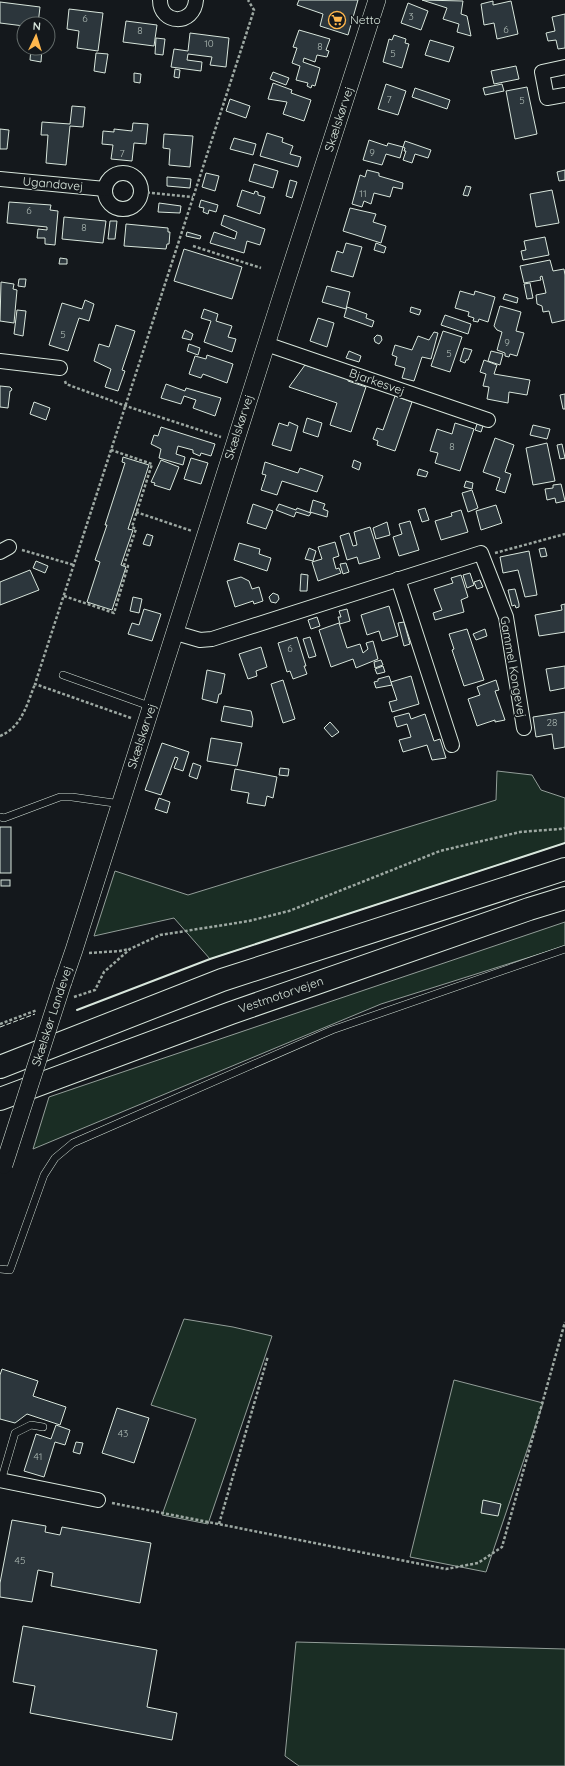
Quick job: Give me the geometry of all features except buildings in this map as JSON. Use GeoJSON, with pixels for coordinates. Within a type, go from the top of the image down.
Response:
{"type":"FeatureCollection","features":[{"type":"Feature","properties":{"kind":"highway"},"geometry":{"type":"LineString","coordinates":[[0,1067],[222,980],[565,869]]}},
{"type":"Feature","properties":{"kind":"highway","name":"Vestmotorvejen"},"geometry":{"type":"LineString","coordinates":[[0,1098],[231,1013],[529,909],[565,898]]}},
{"type":"Feature","properties":{"kind":"street"},"geometry":{"type":"LineString","coordinates":[[160,0],[162,10],[166,15],[178,19],[189,16],[196,6],[196,0]]}},
{"type":"Feature","properties":{"kind":"street","name":"Skælskørvej"},"geometry":{"type":"LineString","coordinates":[[105,855],[176,633],[234,441],[377,0]]}},
{"type":"Feature","properties":{"kind":"street"},"geometry":{"type":"LineString","coordinates":[[565,68],[542,72],[548,98],[565,95]]}},
{"type":"Feature","properties":{"kind":"street"},"geometry":{"type":"LineString","coordinates":[[122,172],[134,176],[138,180],[142,192],[137,203],[128,208],[122,209],[116,208],[108,200],[105,189],[111,178],[122,172]]}},
{"type":"Feature","properties":{"kind":"street","name":"Ugandavej"},"geometry":{"type":"LineString","coordinates":[[0,179],[105,189]]}},
{"type":"Feature","properties":{"kind":"street","name":"Bjarkesvej"},"geometry":{"type":"LineString","coordinates":[[266,344],[488,420]]}},
{"type":"Feature","properties":{"kind":"street"},"geometry":{"type":"LineString","coordinates":[[0,361],[60,368]]}},
{"type":"Feature","properties":{"kind":"street"},"geometry":{"type":"LineString","coordinates":[[176,633],[200,640],[212,639],[481,553]]}},
{"type":"Feature","properties":{"kind":"street","name":"Gammel Kongevej"},"geometry":{"type":"LineString","coordinates":[[481,553],[506,617],[524,728]]}},
{"type":"Feature","properties":{"kind":"street"},"geometry":{"type":"LineString","coordinates":[[398,579],[452,745]]}},
{"type":"Feature","properties":{"kind":"street","name":"Skælskør Landevej"},"geometry":{"type":"LineString","coordinates":[[2,1171],[105,855]]}},
{"type":"Feature","properties":{"kind":"street"},"geometry":{"type":"LineString","coordinates":[[1,1480],[98,1500]]}},
{"type":"Feature","properties":{"kind":"lane"},"geometry":{"type":"LineString","coordinates":[[62,675],[152,707]]}},
{"type":"Feature","properties":{"kind":"lane"},"geometry":{"type":"LineString","coordinates":[[0,817],[4,818],[60,797],[72,797],[121,804]]}},
{"type":"Feature","properties":{"kind":"lane"},"geometry":{"type":"LineString","coordinates":[[0,1269],[10,1270],[46,1170],[55,1158],[72,1143],[332,1030],[565,949]]}},
{"type":"Feature","properties":{"kind":"lane"},"geometry":{"type":"LineString","coordinates":[[1,1480],[15,1433],[31,1425],[43,1427]]}},
{"type":"Feature","properties":{"kind":"path"},"geometry":{"type":"LineString","coordinates":[[0,736],[9,732],[23,716],[35,684],[254,10],[248,0]]}},
{"type":"Feature","properties":{"kind":"path"},"geometry":{"type":"LineString","coordinates":[[142,192],[193,198]]}},
{"type":"Feature","properties":{"kind":"path"},"geometry":{"type":"LineString","coordinates":[[193,246],[261,268]]}},
{"type":"Feature","properties":{"kind":"path"},"geometry":{"type":"LineString","coordinates":[[60,368],[66,384],[126,406],[234,441]]}},
{"type":"Feature","properties":{"kind":"path"},"geometry":{"type":"LineString","coordinates":[[64,596],[114,612],[128,566],[124,564],[136,529],[132,527],[152,464],[111,450]]}},
{"type":"Feature","properties":{"kind":"path"},"geometry":{"type":"LineString","coordinates":[[136,512],[206,536]]}},
{"type":"Feature","properties":{"kind":"path"},"geometry":{"type":"LineString","coordinates":[[481,553],[493,554],[565,534]]}},
{"type":"Feature","properties":{"kind":"path"},"geometry":{"type":"LineString","coordinates":[[4,550],[74,565]]}},
{"type":"Feature","properties":{"kind":"path"},"geometry":{"type":"LineString","coordinates":[[35,684],[147,723]]}},
{"type":"Feature","properties":{"kind":"path"},"geometry":{"type":"LineString","coordinates":[[74,950],[105,953],[130,949],[160,935],[249,921],[289,911],[440,851],[520,832],[560,830],[565,828]]}},
{"type":"Feature","properties":{"kind":"path"},"geometry":{"type":"LineString","coordinates":[[73,998],[95,990],[104,972],[130,949]]}},
{"type":"Feature","properties":{"kind":"path"},"geometry":{"type":"LineString","coordinates":[[0,1024],[44,1008]]}},
{"type":"Feature","properties":{"kind":"path"},"geometry":{"type":"LineString","coordinates":[[98,1500],[446,1569],[478,1563],[502,1547],[565,1322]]}},
{"type":"Feature","properties":{"kind":"path"},"geometry":{"type":"LineString","coordinates":[[219,1524],[268,1356]]}},
{"type":"Feature","properties":{"kind":"green space"},"geometry":{"type":"Polygon","coordinates":[[[497,771],[532,775],[541,790],[565,798],[565,843],[210,959],[174,918],[94,936],[115,871],[188,895],[496,800],[497,771]]]}},
{"type":"Feature","properties":{"kind":"green space"},"geometry":{"type":"Polygon","coordinates":[[[565,922],[565,946],[381,1004],[33,1149],[49,1097],[565,922]]]}},
{"type":"Feature","properties":{"kind":"green space"},"geometry":{"type":"Polygon","coordinates":[[[184,1319],[233,1327],[272,1336],[208,1524],[162,1515],[196,1419],[151,1405],[184,1319]]]}},
{"type":"Feature","properties":{"kind":"green space"},"geometry":{"type":"Polygon","coordinates":[[[454,1380],[543,1403],[486,1572],[410,1557],[454,1380]]]}},
{"type":"Feature","properties":{"kind":"green space"},"geometry":{"type":"Polygon","coordinates":[[[296,1642],[565,1649],[565,1766],[299,1766],[285,1756],[296,1642]]]}},
{"type":"Feature","properties":{"kind":"fence"},"geometry":{"type":"LineString","coordinates":[[0,1027],[35,1014]]}},
{"type":"Feature","properties":{"kind":"wall"},"geometry":{"type":"LineString","coordinates":[[77,1010],[210,959],[565,843]]}},
{"type":"Feature","properties":{"kind":"place","name":"Netto"},"geometry":{"type":"Point","coordinates":[337,20]}}]}
